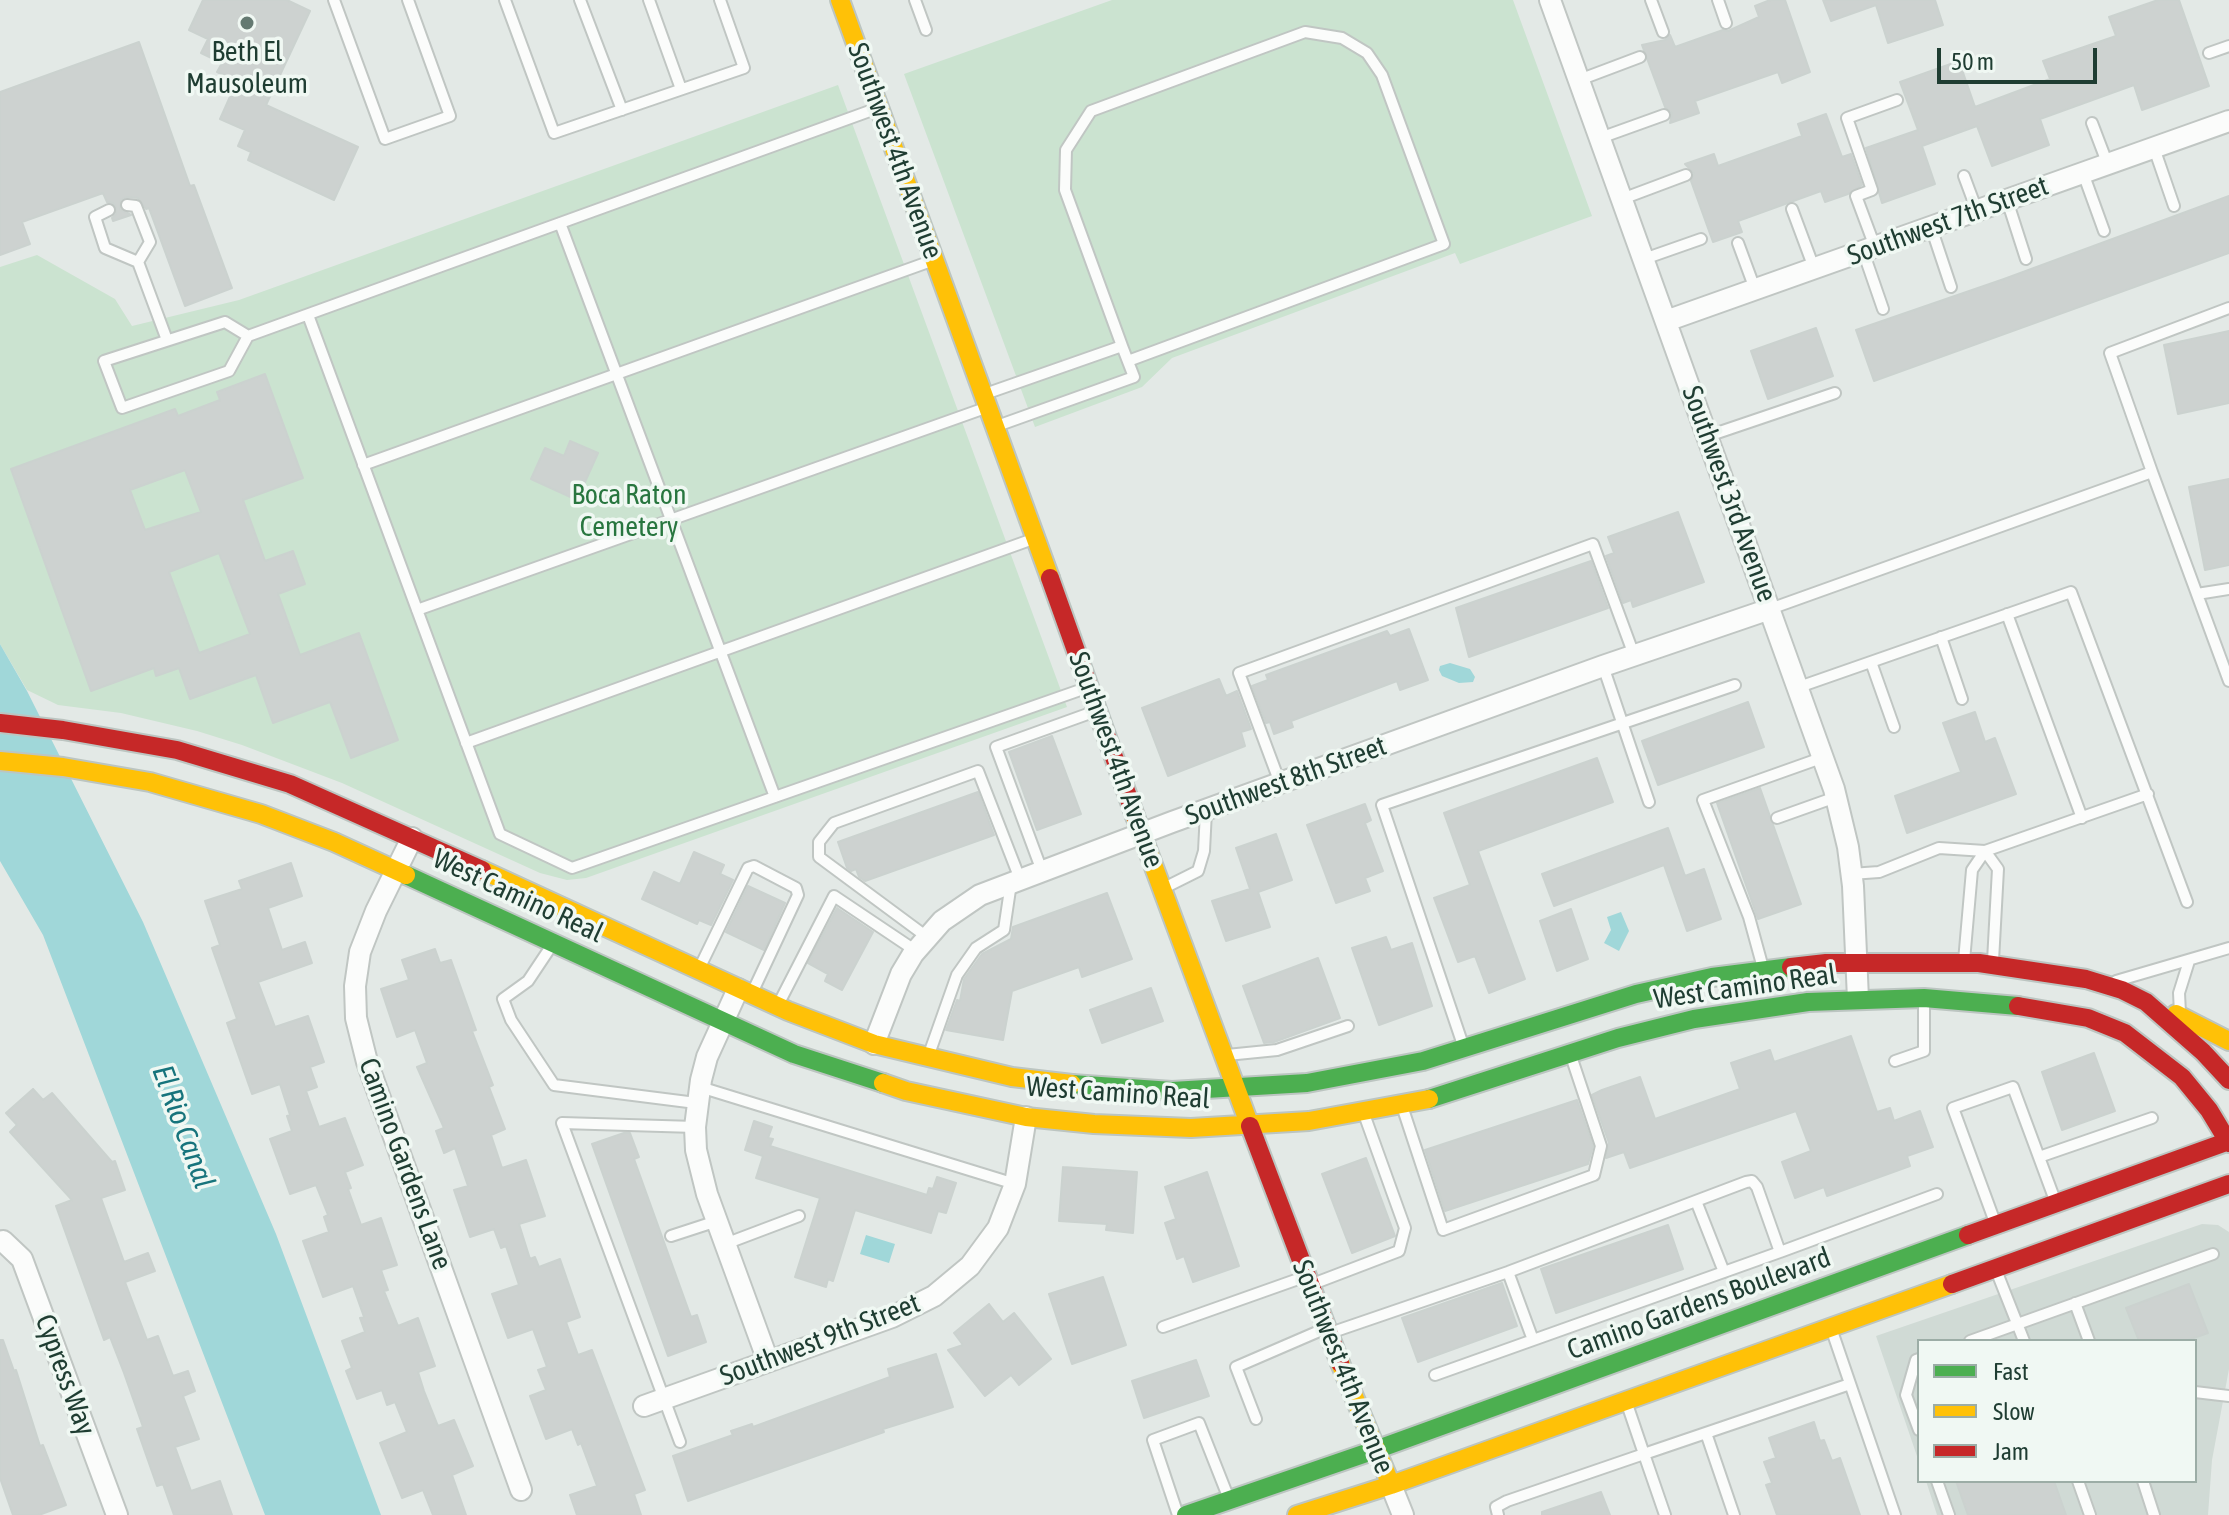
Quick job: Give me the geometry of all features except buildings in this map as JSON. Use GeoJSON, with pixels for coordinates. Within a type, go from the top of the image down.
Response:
{"type":"FeatureCollection","features":[{"type":"Feature","properties":{"kind":"street","name":"Southwest 4th Avenue"},"geometry":{"type":"LineString","coordinates":[[840,0],[1141,834],[1307,1281],[1403,1515]]}},
{"type":"Feature","properties":{"kind":"street","name":"Southwest 3rd Avenue"},"geometry":{"type":"LineString","coordinates":[[1550,0],[1824,757],[1836,797],[1851,874],[1858,999]]}},
{"type":"Feature","properties":{"kind":"street","name":"Southwest 7th Street"},"geometry":{"type":"LineString","coordinates":[[1666,321],[2229,123]]}},
{"type":"Feature","properties":{"kind":"street","name":"Southwest 8th Street"},"geometry":{"type":"LineString","coordinates":[[874,1044],[901,974],[921,944],[960,907],[980,895],[1603,666],[1770,609]]}},
{"type":"Feature","properties":{"kind":"street","name":"West Camino Real"},"geometry":{"type":"LineString","coordinates":[[0,723],[139,742],[214,760],[325,798],[777,1007],[874,1044],[1012,1077],[1087,1086],[1172,1091],[1307,1083],[1363,1074],[1464,1049],[1636,994],[1763,970],[1857,962],[1993,965],[2049,972],[2122,990],[2146,1002],[2203,1052],[2229,1080]]}},
{"type":"Feature","properties":{"kind":"street","name":"West Camino Real"},"geometry":{"type":"LineString","coordinates":[[0,761],[83,770],[150,782],[225,801],[334,842],[794,1054],[869,1080],[1026,1117],[1143,1127],[1251,1126],[1309,1121],[1441,1096],[1630,1034],[1694,1019],[1763,1007],[1858,999],[1924,998],[1980,1001],[2061,1012],[2088,1018],[2125,1033],[2182,1077],[2209,1110],[2229,1142]]}},
{"type":"Feature","properties":{"kind":"street","name":"Camino Gardens Lane"},"geometry":{"type":"LineString","coordinates":[[412,838],[376,911],[360,952],[355,986],[356,1018],[367,1062],[521,1490]]}},
{"type":"Feature","properties":{"kind":"street"},"geometry":{"type":"LineString","coordinates":[[745,992],[723,1023],[707,1057],[698,1095],[695,1127],[701,1174],[768,1361]]}},
{"type":"Feature","properties":{"kind":"street"},"geometry":{"type":"LineString","coordinates":[[2146,1002],[2229,1041]]}},
{"type":"Feature","properties":{"kind":"street","name":"Southwest 9th Street"},"geometry":{"type":"LineString","coordinates":[[644,1406],[892,1317],[934,1296],[970,1266],[998,1228],[1015,1184],[1026,1117]]}},
{"type":"Feature","properties":{"kind":"street","name":"Camino Gardens Boulevard"},"geometry":{"type":"LineString","coordinates":[[1297,1515],[1391,1485],[1830,1327],[1996,1226],[2229,1142]]}},
{"type":"Feature","properties":{"kind":"street","name":"Camino Gardens Boulevard"},"geometry":{"type":"LineString","coordinates":[[1198,1513],[1378,1449],[1905,1280],[1996,1270],[2229,1184]]}},
{"type":"Feature","properties":{"kind":"street","name":"Cypress Way"},"geometry":{"type":"LineString","coordinates":[[2,1241],[22,1259],[117,1515]]}},
{"type":"Feature","properties":{"kind":"lane"},"geometry":{"type":"LineString","coordinates":[[334,0],[385,139],[450,116],[408,0]]}},
{"type":"Feature","properties":{"kind":"lane"},"geometry":{"type":"LineString","coordinates":[[505,0],[554,133],[744,68],[720,0]]}},
{"type":"Feature","properties":{"kind":"lane"},"geometry":{"type":"LineString","coordinates":[[580,0],[622,110]]}},
{"type":"Feature","properties":{"kind":"lane"},"geometry":{"type":"LineString","coordinates":[[649,0],[681,89]]}},
{"type":"Feature","properties":{"kind":"lane"},"geometry":{"type":"LineString","coordinates":[[915,0],[926,30]]}},
{"type":"Feature","properties":{"kind":"lane"},"geometry":{"type":"LineString","coordinates":[[1651,0],[1663,32]]}},
{"type":"Feature","properties":{"kind":"lane"},"geometry":{"type":"LineString","coordinates":[[1718,0],[1726,23]]}},
{"type":"Feature","properties":{"kind":"lane"},"geometry":{"type":"LineString","coordinates":[[995,426],[1134,377],[1122,346],[1065,190],[1066,150],[1091,111],[1305,32],[1342,38],[1367,53],[1382,75],[1444,244],[1128,361]]}},
{"type":"Feature","properties":{"kind":"lane"},"geometry":{"type":"LineString","coordinates":[[2209,53],[2229,46]]}},
{"type":"Feature","properties":{"kind":"lane"},"geometry":{"type":"LineString","coordinates":[[1579,80],[1640,57]]}},
{"type":"Feature","properties":{"kind":"lane"},"geometry":{"type":"LineString","coordinates":[[1883,309],[1856,196],[1872,190],[1847,118],[1897,100]]}},
{"type":"Feature","properties":{"kind":"lane"},"geometry":{"type":"LineString","coordinates":[[248,336],[225,322],[104,361],[122,408],[229,371],[248,336],[879,107]]}},
{"type":"Feature","properties":{"kind":"lane"},"geometry":{"type":"LineString","coordinates":[[1600,138],[1664,115]]}},
{"type":"Feature","properties":{"kind":"lane"},"geometry":{"type":"LineString","coordinates":[[2092,123],[2108,165]]}},
{"type":"Feature","properties":{"kind":"lane"},"geometry":{"type":"LineString","coordinates":[[2154,148],[2174,206]]}},
{"type":"Feature","properties":{"kind":"lane"},"geometry":{"type":"LineString","coordinates":[[2083,173],[2104,231]]}},
{"type":"Feature","properties":{"kind":"lane"},"geometry":{"type":"LineString","coordinates":[[1622,199],[1686,175]]}},
{"type":"Feature","properties":{"kind":"lane"},"geometry":{"type":"LineString","coordinates":[[1964,176],[1977,211]]}},
{"type":"Feature","properties":{"kind":"lane"},"geometry":{"type":"LineString","coordinates":[[2007,200],[2026,259]]}},
{"type":"Feature","properties":{"kind":"lane"},"geometry":{"type":"LineString","coordinates":[[127,205],[136,206],[150,242],[138,262]]}},
{"type":"Feature","properties":{"kind":"lane"},"geometry":{"type":"LineString","coordinates":[[1792,209],[1814,268]]}},
{"type":"Feature","properties":{"kind":"lane"},"geometry":{"type":"LineString","coordinates":[[109,210],[95,217],[105,248],[138,262],[167,340]]}},
{"type":"Feature","properties":{"kind":"lane"},"geometry":{"type":"LineString","coordinates":[[560,223],[775,797]]}},
{"type":"Feature","properties":{"kind":"lane"},"geometry":{"type":"LineString","coordinates":[[1931,227],[1951,287]]}},
{"type":"Feature","properties":{"kind":"lane"},"geometry":{"type":"LineString","coordinates":[[1644,259],[1701,239]]}},
{"type":"Feature","properties":{"kind":"lane"},"geometry":{"type":"LineString","coordinates":[[1738,243],[1755,289]]}},
{"type":"Feature","properties":{"kind":"lane"},"geometry":{"type":"LineString","coordinates":[[363,465],[935,260]]}},
{"type":"Feature","properties":{"kind":"lane"},"geometry":{"type":"LineString","coordinates":[[2229,308],[2110,353],[2229,681]]}},
{"type":"Feature","properties":{"kind":"lane"},"geometry":{"type":"LineString","coordinates":[[308,315],[500,834],[572,868],[1090,687]]}},
{"type":"Feature","properties":{"kind":"lane"},"geometry":{"type":"LineString","coordinates":[[417,610],[671,520],[1122,346]]}},
{"type":"Feature","properties":{"kind":"lane"},"geometry":{"type":"LineString","coordinates":[[1708,436],[1835,393]]}},
{"type":"Feature","properties":{"kind":"lane"},"geometry":{"type":"LineString","coordinates":[[1770,609],[2152,472]]}},
{"type":"Feature","properties":{"kind":"lane"},"geometry":{"type":"LineString","coordinates":[[466,743],[1036,538]]}},
{"type":"Feature","properties":{"kind":"lane"},"geometry":{"type":"LineString","coordinates":[[1280,783],[1239,673],[1593,544],[1634,655]]}},
{"type":"Feature","properties":{"kind":"lane"},"geometry":{"type":"LineString","coordinates":[[2197,594],[2229,589]]}},
{"type":"Feature","properties":{"kind":"lane"},"geometry":{"type":"LineString","coordinates":[[1799,687],[2071,592],[2187,902]]}},
{"type":"Feature","properties":{"kind":"lane"},"geometry":{"type":"LineString","coordinates":[[2007,614],[2082,818]]}},
{"type":"Feature","properties":{"kind":"lane"},"geometry":{"type":"LineString","coordinates":[[1941,637],[1962,699]]}},
{"type":"Feature","properties":{"kind":"lane"},"geometry":{"type":"LineString","coordinates":[[1871,662],[1894,727]]}},
{"type":"Feature","properties":{"kind":"lane"},"geometry":{"type":"LineString","coordinates":[[1603,666],[1649,802]]}},
{"type":"Feature","properties":{"kind":"lane"},"geometry":{"type":"LineString","coordinates":[[1464,1049],[1382,805],[1735,685]]}},
{"type":"Feature","properties":{"kind":"lane"},"geometry":{"type":"LineString","coordinates":[[1042,871],[996,747],[1098,710]]}},
{"type":"Feature","properties":{"kind":"lane"},"geometry":{"type":"LineString","coordinates":[[1763,970],[1749,917],[1703,800],[1824,757]]}},
{"type":"Feature","properties":{"kind":"lane"},"geometry":{"type":"LineString","coordinates":[[921,944],[819,857],[819,842],[834,823],[978,771],[1016,881],[1004,930],[976,948],[957,975],[928,1059]]}},
{"type":"Feature","properties":{"kind":"lane"},"geometry":{"type":"LineString","coordinates":[[1851,874],[1879,872],[1939,848],[1985,851],[2148,794]]}},
{"type":"Feature","properties":{"kind":"lane"},"geometry":{"type":"LineString","coordinates":[[1777,818],[1836,797]]}},
{"type":"Feature","properties":{"kind":"lane"},"geometry":{"type":"LineString","coordinates":[[1162,889],[1198,871],[1204,851],[1206,811]]}},
{"type":"Feature","properties":{"kind":"lane"},"geometry":{"type":"LineString","coordinates":[[1963,963],[1972,870],[1985,851]]}},
{"type":"Feature","properties":{"kind":"lane"},"geometry":{"type":"LineString","coordinates":[[1985,851],[1998,869],[1993,965]]}},
{"type":"Feature","properties":{"kind":"lane"},"geometry":{"type":"LineString","coordinates":[[698,971],[748,868],[754,866],[796,888],[798,895],[745,992]]}},
{"type":"Feature","properties":{"kind":"lane"},"geometry":{"type":"LineString","coordinates":[[777,1007],[834,896],[921,944]]}},
{"type":"Feature","properties":{"kind":"lane"},"geometry":{"type":"LineString","coordinates":[[553,943],[528,981],[503,999],[511,1020],[554,1085],[698,1095],[1015,1184]]}},
{"type":"Feature","properties":{"kind":"lane"},"geometry":{"type":"LineString","coordinates":[[2102,984],[2229,948]]}},
{"type":"Feature","properties":{"kind":"lane"},"geometry":{"type":"LineString","coordinates":[[2181,1016],[2179,993],[2189,961]]}},
{"type":"Feature","properties":{"kind":"lane"},"geometry":{"type":"LineString","coordinates":[[1895,1061],[1924,1051],[1924,998]]}},
{"type":"Feature","properties":{"kind":"lane"},"geometry":{"type":"LineString","coordinates":[[1225,1055],[1277,1050],[1348,1026]]}},
{"type":"Feature","properties":{"kind":"lane"},"geometry":{"type":"LineString","coordinates":[[1402,1104],[1443,1230],[1594,1175],[1601,1146],[1570,1053]]}},
{"type":"Feature","properties":{"kind":"lane"},"geometry":{"type":"LineString","coordinates":[[1996,1226],[1953,1108],[2013,1087],[2057,1205]]}},
{"type":"Feature","properties":{"kind":"lane"},"geometry":{"type":"LineString","coordinates":[[1163,1327],[1399,1251],[1405,1228],[1363,1112]]}},
{"type":"Feature","properties":{"kind":"lane"},"geometry":{"type":"LineString","coordinates":[[2039,1157],[2152,1118]]}},
{"type":"Feature","properties":{"kind":"lane"},"geometry":{"type":"LineString","coordinates":[[680,1442],[562,1123],[695,1127]]}},
{"type":"Feature","properties":{"kind":"lane"},"geometry":{"type":"LineString","coordinates":[[1256,1419],[1236,1367],[1327,1331],[1508,1272],[1752,1181],[1757,1187],[1780,1252]]}},
{"type":"Feature","properties":{"kind":"lane"},"geometry":{"type":"LineString","coordinates":[[1435,1375],[1937,1194]]}},
{"type":"Feature","properties":{"kind":"lane"},"geometry":{"type":"LineString","coordinates":[[1696,1201],[1724,1272]]}},
{"type":"Feature","properties":{"kind":"lane"},"geometry":{"type":"LineString","coordinates":[[725,1244],[799,1216]]}},
{"type":"Feature","properties":{"kind":"lane"},"geometry":{"type":"LineString","coordinates":[[671,1236],[717,1221]]}},
{"type":"Feature","properties":{"kind":"lane"},"geometry":{"type":"LineString","coordinates":[[1976,1339],[2213,1254]]}},
{"type":"Feature","properties":{"kind":"lane"},"geometry":{"type":"LineString","coordinates":[[1996,1270],[2023,1339]]}},
{"type":"Feature","properties":{"kind":"lane"},"geometry":{"type":"LineString","coordinates":[[1508,1272],[1533,1340]]}},
{"type":"Feature","properties":{"kind":"lane"},"geometry":{"type":"LineString","coordinates":[[2075,1303],[2088,1339]]}},
{"type":"Feature","properties":{"kind":"lane"},"geometry":{"type":"LineString","coordinates":[[1830,1327],[1895,1515]]}},
{"type":"Feature","properties":{"kind":"lane"},"geometry":{"type":"LineString","coordinates":[[1917,1360],[1906,1395],[1917,1425]]}},
{"type":"Feature","properties":{"kind":"lane"},"geometry":{"type":"LineString","coordinates":[[1498,1515],[1496,1507],[1507,1501],[1850,1384]]}},
{"type":"Feature","properties":{"kind":"lane"},"geometry":{"type":"LineString","coordinates":[[2197,1392],[2229,1396]]}},
{"type":"Feature","properties":{"kind":"lane"},"geometry":{"type":"LineString","coordinates":[[1626,1400],[1665,1515]]}},
{"type":"Feature","properties":{"kind":"lane"},"geometry":{"type":"LineString","coordinates":[[1178,1515],[1153,1440],[1199,1423],[1229,1500]]}},
{"type":"Feature","properties":{"kind":"lane"},"geometry":{"type":"LineString","coordinates":[[1706,1433],[1734,1515]]}},
{"type":"Feature","properties":{"kind":"lane"},"geometry":{"type":"LineString","coordinates":[[1938,1483],[1949,1515]]}},
{"type":"Feature","properties":{"kind":"lane"},"geometry":{"type":"LineString","coordinates":[[2079,1483],[2090,1515]]}},
{"type":"Feature","properties":{"kind":"lane"},"geometry":{"type":"LineString","coordinates":[[2144,1483],[2154,1515]]}},
{"type":"Feature","properties":{"kind":"shaded area"},"geometry":{"type":"Polygon","coordinates":[[[2202,1224],[2218,1225],[2229,1232],[2229,1369],[2212,1460],[2208,1515],[1937,1515],[1927,1483],[2197,1483],[2197,1339],[1917,1339],[1917,1456],[1876,1336],[2202,1224]]]}},
{"type":"Feature","properties":{"kind":"green space"},"geometry":{"type":"Polygon","coordinates":[[[1112,0],[1513,0],[1592,216],[1460,264],[1455,253],[1172,358],[1142,387],[1035,427],[904,74],[1112,0]]]}},
{"type":"Feature","properties":{"kind":"green space","name":"Boca Raton Cemetery"},"geometry":{"type":"Polygon","coordinates":[[[838,85],[1067,707],[586,878],[567,880],[540,873],[342,783],[242,745],[121,713],[58,705],[27,690],[0,644],[0,267],[37,255],[115,299],[132,326],[239,300],[838,85]]]}},
{"type":"Feature","properties":{"kind":"water","name":"El Rio Canal"},"geometry":{"type":"Polygon","coordinates":[[[0,644],[27,691],[143,922],[276,1234],[381,1515],[265,1515],[43,935],[0,861],[0,644]]]}},
{"type":"Feature","properties":{"kind":"water"},"geometry":{"type":"Polygon","coordinates":[[[1450,663],[1470,669],[1475,677],[1473,682],[1459,683],[1442,676],[1440,666],[1450,663]]]}},
{"type":"Feature","properties":{"kind":"water"},"geometry":{"type":"Polygon","coordinates":[[[1621,912],[1629,931],[1619,951],[1604,943],[1611,930],[1607,917],[1621,912]]]}},
{"type":"Feature","properties":{"kind":"water"},"geometry":{"type":"Polygon","coordinates":[[[866,1235],[895,1244],[889,1263],[860,1254],[866,1235]]]}},
{"type":"Feature","properties":{"kind":"traffic: fast"},"geometry":{"type":"LineString","coordinates":[[406,875],[794,1054],[883,1083]]}},
{"type":"Feature","properties":{"kind":"traffic: fast"},"geometry":{"type":"LineString","coordinates":[[1072,1084],[1172,1091],[1307,1083],[1423,1061],[1636,994],[1712,977],[1791,967]]}},
{"type":"Feature","properties":{"kind":"traffic: fast"},"geometry":{"type":"LineString","coordinates":[[1429,1099],[1618,1038],[1694,1019],[1808,1002],[1924,998],[2018,1006]]}},
{"type":"Feature","properties":{"kind":"traffic: fast"},"geometry":{"type":"LineString","coordinates":[[1186,1515],[1378,1449],[1968,1235]]}},
{"type":"Feature","properties":{"kind":"traffic: slow"},"geometry":{"type":"LineString","coordinates":[[840,0],[1050,578]]}},
{"type":"Feature","properties":{"kind":"traffic: slow"},"geometry":{"type":"LineString","coordinates":[[0,761],[63,767],[150,782],[261,814],[334,842],[406,875]]}},
{"type":"Feature","properties":{"kind":"traffic: slow"},"geometry":{"type":"LineString","coordinates":[[1135,816],[1250,1126]]}},
{"type":"Feature","properties":{"kind":"traffic: slow"},"geometry":{"type":"LineString","coordinates":[[482,870],[788,1011],[874,1044],[1012,1077],[1072,1084]]}},
{"type":"Feature","properties":{"kind":"traffic: slow"},"geometry":{"type":"LineString","coordinates":[[2176,1014],[2229,1041]]}},
{"type":"Feature","properties":{"kind":"traffic: slow"},"geometry":{"type":"LineString","coordinates":[[883,1083],[906,1091],[1026,1117],[1094,1124],[1191,1128],[1309,1121],[1429,1099]]}},
{"type":"Feature","properties":{"kind":"traffic: slow"},"geometry":{"type":"LineString","coordinates":[[1297,1515],[1391,1485],[1952,1284]]}},
{"type":"Feature","properties":{"kind":"traffic: slow"},"geometry":{"type":"LineString","coordinates":[[1340,1363],[1391,1485]]}},
{"type":"Feature","properties":{"kind":"traffic: jam"},"geometry":{"type":"LineString","coordinates":[[1050,578],[1135,816]]}},
{"type":"Feature","properties":{"kind":"traffic: jam"},"geometry":{"type":"LineString","coordinates":[[0,723],[63,730],[177,750],[290,784],[482,870]]}},
{"type":"Feature","properties":{"kind":"traffic: jam"},"geometry":{"type":"LineString","coordinates":[[1791,967],[1826,963],[1979,963],[2086,979],[2122,990],[2146,1002],[2203,1052],[2229,1080]]}},
{"type":"Feature","properties":{"kind":"traffic: jam"},"geometry":{"type":"LineString","coordinates":[[2018,1006],[2088,1018],[2125,1033],[2182,1077],[2209,1110],[2229,1143]]}},
{"type":"Feature","properties":{"kind":"traffic: jam"},"geometry":{"type":"LineString","coordinates":[[1250,1126],[1340,1363]]}},
{"type":"Feature","properties":{"kind":"traffic: jam"},"geometry":{"type":"LineString","coordinates":[[1968,1235],[2229,1141]]}},
{"type":"Feature","properties":{"kind":"traffic: jam"},"geometry":{"type":"LineString","coordinates":[[1952,1284],[2229,1184]]}},
{"type":"Feature","properties":{"kind":"place","name":"Beth El Mausoleum"},"geometry":{"type":"Point","coordinates":[247,23]}}]}
